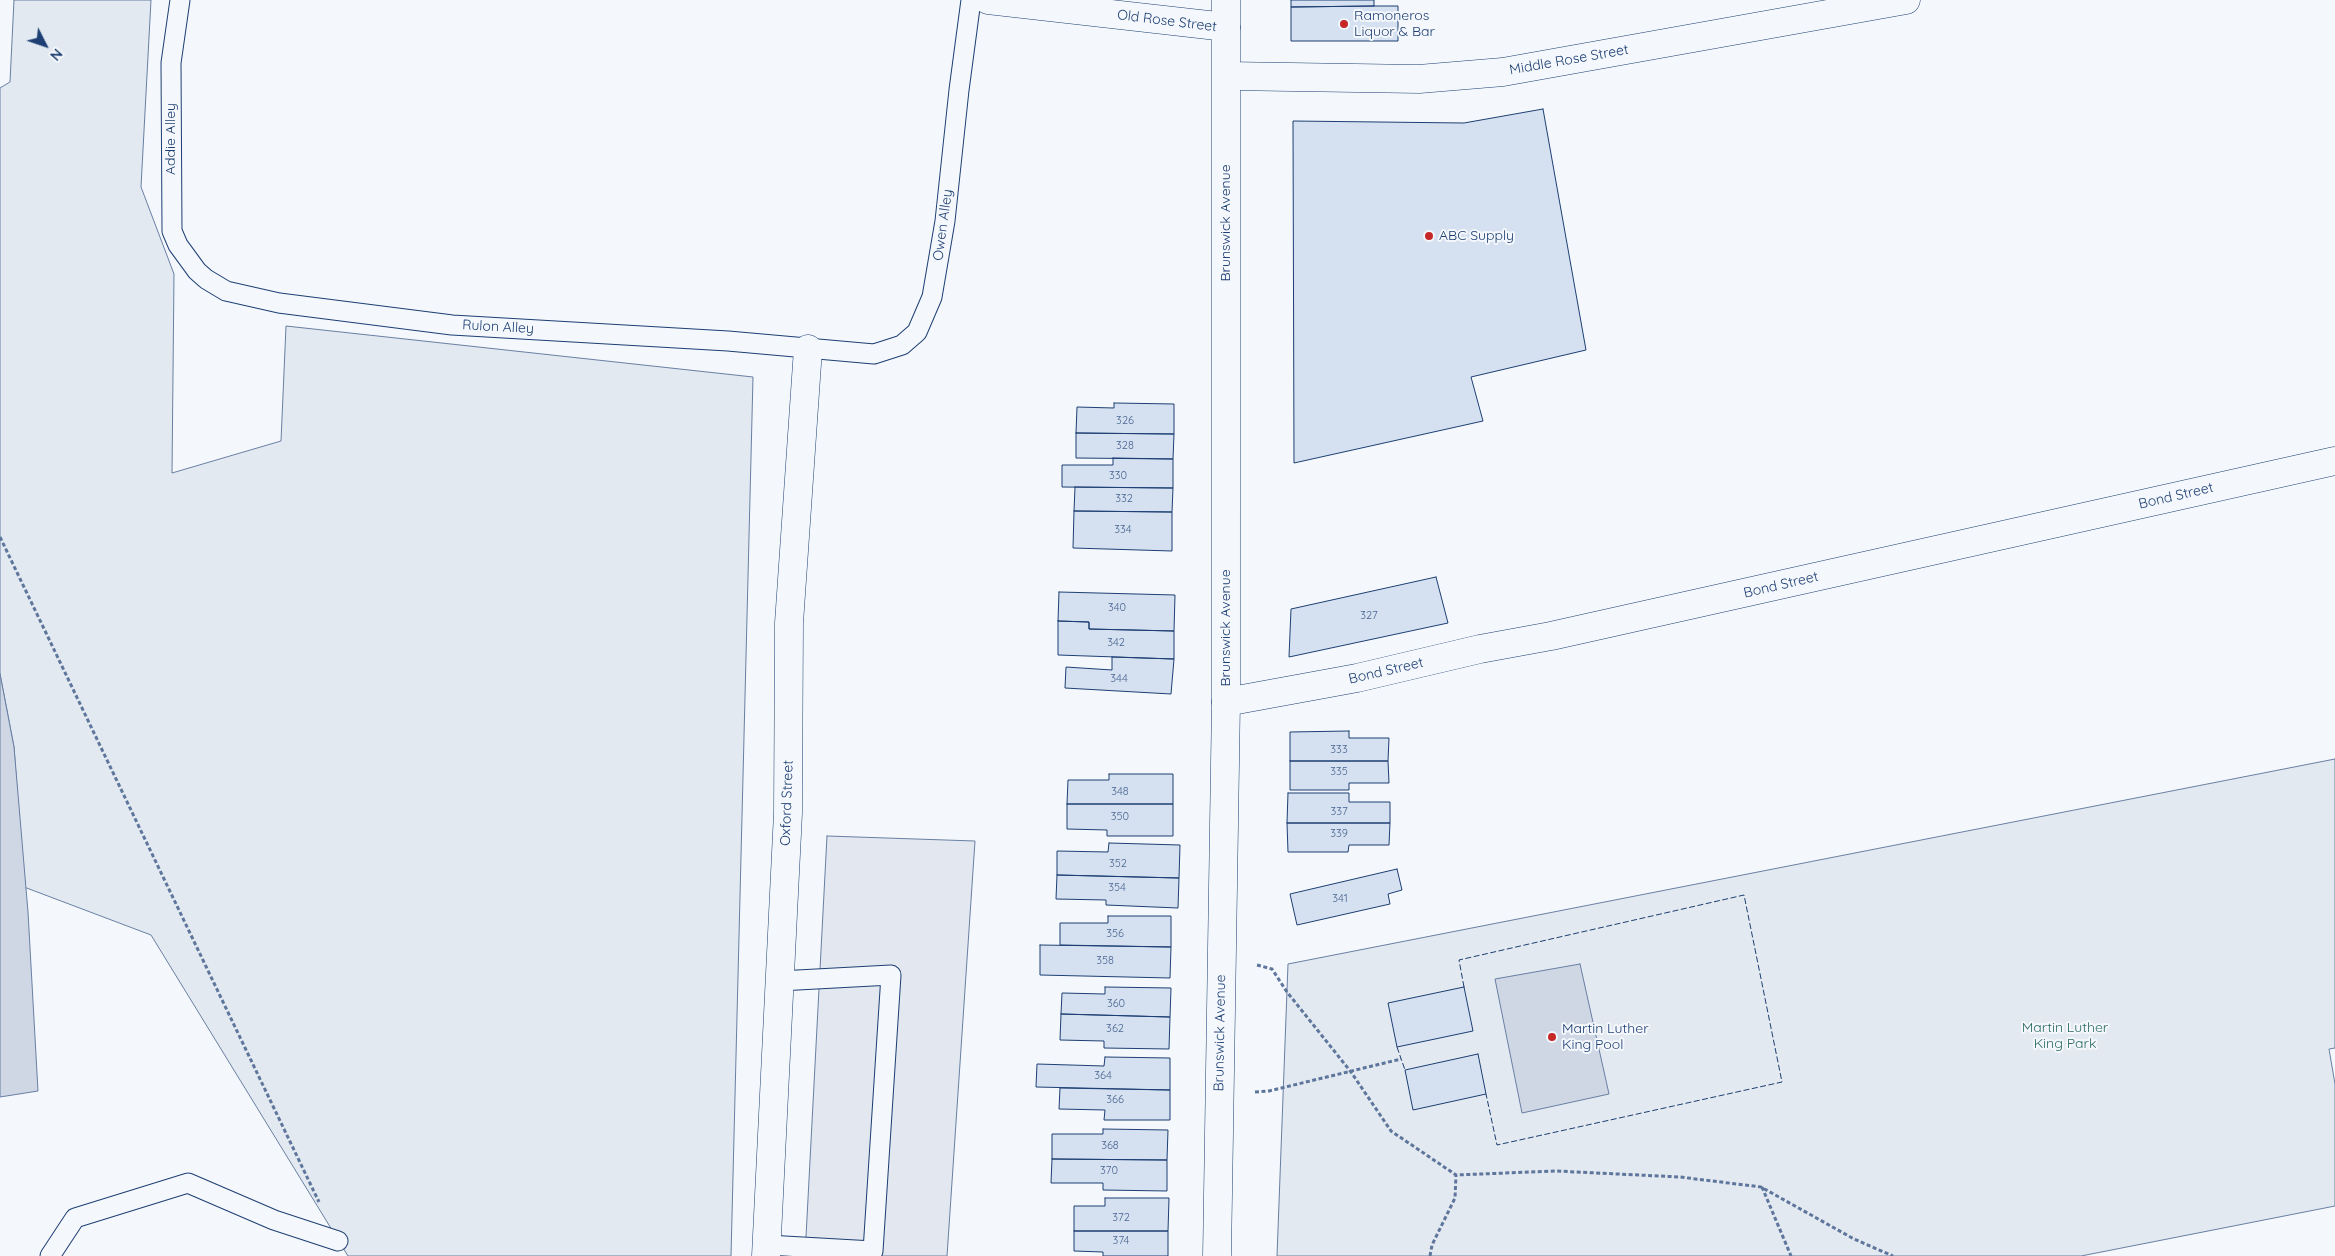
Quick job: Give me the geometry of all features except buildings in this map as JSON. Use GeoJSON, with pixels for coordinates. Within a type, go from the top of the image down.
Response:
{"type":"FeatureCollection","features":[{"type":"Feature","properties":{"kind":"street","name":"Old Rose Street"},"geometry":{"type":"LineString","coordinates":[[988,0],[1226,28]]}},
{"type":"Feature","properties":{"kind":"street","name":"Brunswick Avenue"},"geometry":{"type":"LineString","coordinates":[[1217,1256],[1226,702],[1226,0]]}},
{"type":"Feature","properties":{"kind":"street","name":"Middle Rose Street"},"geometry":{"type":"LineString","coordinates":[[1227,76],[1419,79],[1503,72],[1906,0]]}},
{"type":"Feature","properties":{"kind":"street","name":"Oxford Street"},"geometry":{"type":"LineString","coordinates":[[766,1251],[788,813],[789,623],[808,349]]}},
{"type":"Feature","properties":{"kind":"street","name":"Bond Street"},"geometry":{"type":"LineString","coordinates":[[1226,702],[1357,678],[1480,649],[1551,636],[2335,461]]}},
{"type":"Feature","properties":{"kind":"lane","name":"Addie Alley"},"geometry":{"type":"LineString","coordinates":[[180,0],[171,63],[172,231],[178,245],[197,271]]}},
{"type":"Feature","properties":{"kind":"lane","name":"Owen Alley"},"geometry":{"type":"LineString","coordinates":[[808,349],[874,354],[902,345],[917,332],[932,297],[945,221],[971,0]]}},
{"type":"Feature","properties":{"kind":"lane","name":"Rulon Alley"},"geometry":{"type":"LineString","coordinates":[[197,271],[226,291],[279,303],[386,318],[452,325],[728,341],[808,349]]}},
{"type":"Feature","properties":{"kind":"lane"},"geometry":{"type":"LineString","coordinates":[[766,1251],[874,1251],[891,975],[779,981]]}},
{"type":"Feature","properties":{"kind":"lane"},"geometry":{"type":"LineString","coordinates":[[50,1256],[75,1218],[188,1183],[274,1220],[338,1241]]}},
{"type":"Feature","properties":{"kind":"path"},"geometry":{"type":"LineString","coordinates":[[0,537],[338,1241]]}},
{"type":"Feature","properties":{"kind":"path"},"geometry":{"type":"LineString","coordinates":[[1222,958],[1272,969],[1287,992],[1351,1072],[1391,1131],[1456,1175],[1556,1171],[1680,1177],[1761,1187],[1854,1239],[1893,1256]]}},
{"type":"Feature","properties":{"kind":"path"},"geometry":{"type":"LineString","coordinates":[[1219,1094],[1269,1091],[1402,1059]]}},
{"type":"Feature","properties":{"kind":"path"},"geometry":{"type":"LineString","coordinates":[[1430,1256],[1432,1245],[1455,1198],[1456,1175]]}},
{"type":"Feature","properties":{"kind":"path"},"geometry":{"type":"LineString","coordinates":[[1761,1187],[1790,1256]]}},
{"type":"Feature","properties":{"kind":"green space"},"geometry":{"type":"Polygon","coordinates":[[[14,0],[151,0],[141,187],[174,274],[172,473],[281,441],[286,326],[753,377],[731,1256],[348,1256],[151,935],[24,887],[14,747],[0,674],[0,88],[10,82],[14,0]]]}},
{"type":"Feature","properties":{"kind":"green space","name":"Martin Luther King Park"},"geometry":{"type":"Polygon","coordinates":[[[2335,759],[2335,1048],[2329,1049],[2335,1084],[2335,1206],[2081,1256],[1277,1256],[1288,964],[2335,759]]]}},
{"type":"Feature","properties":{"kind":"shaded area"},"geometry":{"type":"Polygon","coordinates":[[[0,674],[14,747],[28,912],[38,1091],[0,1097],[0,674]]]}},
{"type":"Feature","properties":{"kind":"shaded area"},"geometry":{"type":"Polygon","coordinates":[[[827,836],[975,841],[947,1256],[805,1256],[827,836]]]}},
{"type":"Feature","properties":{"kind":"shaded area","name":"Martin Luther King Pool"},"geometry":{"type":"Polygon","coordinates":[[[1580,964],[1609,1094],[1522,1113],[1495,979],[1580,964]]]}},
{"type":"Feature","properties":{"kind":"fence"},"geometry":{"type":"LineString","coordinates":[[1464,987],[1459,960],[1744,895],[1782,1082],[1497,1145],[1486,1094]]}},
{"type":"Feature","properties":{"kind":"fence"},"geometry":{"type":"LineString","coordinates":[[1397,1047],[1405,1070]]}},
{"type":"Feature","properties":{"kind":"place","name":"Ramoneros Liquor & Bar"},"geometry":{"type":"Point","coordinates":[1344,24]}},
{"type":"Feature","properties":{"kind":"place","name":"ABC Supply"},"geometry":{"type":"Point","coordinates":[1429,236]}},
{"type":"Feature","properties":{"kind":"place","name":"Martin Luther King Pool"},"geometry":{"type":"Point","coordinates":[1552,1037]}}]}
